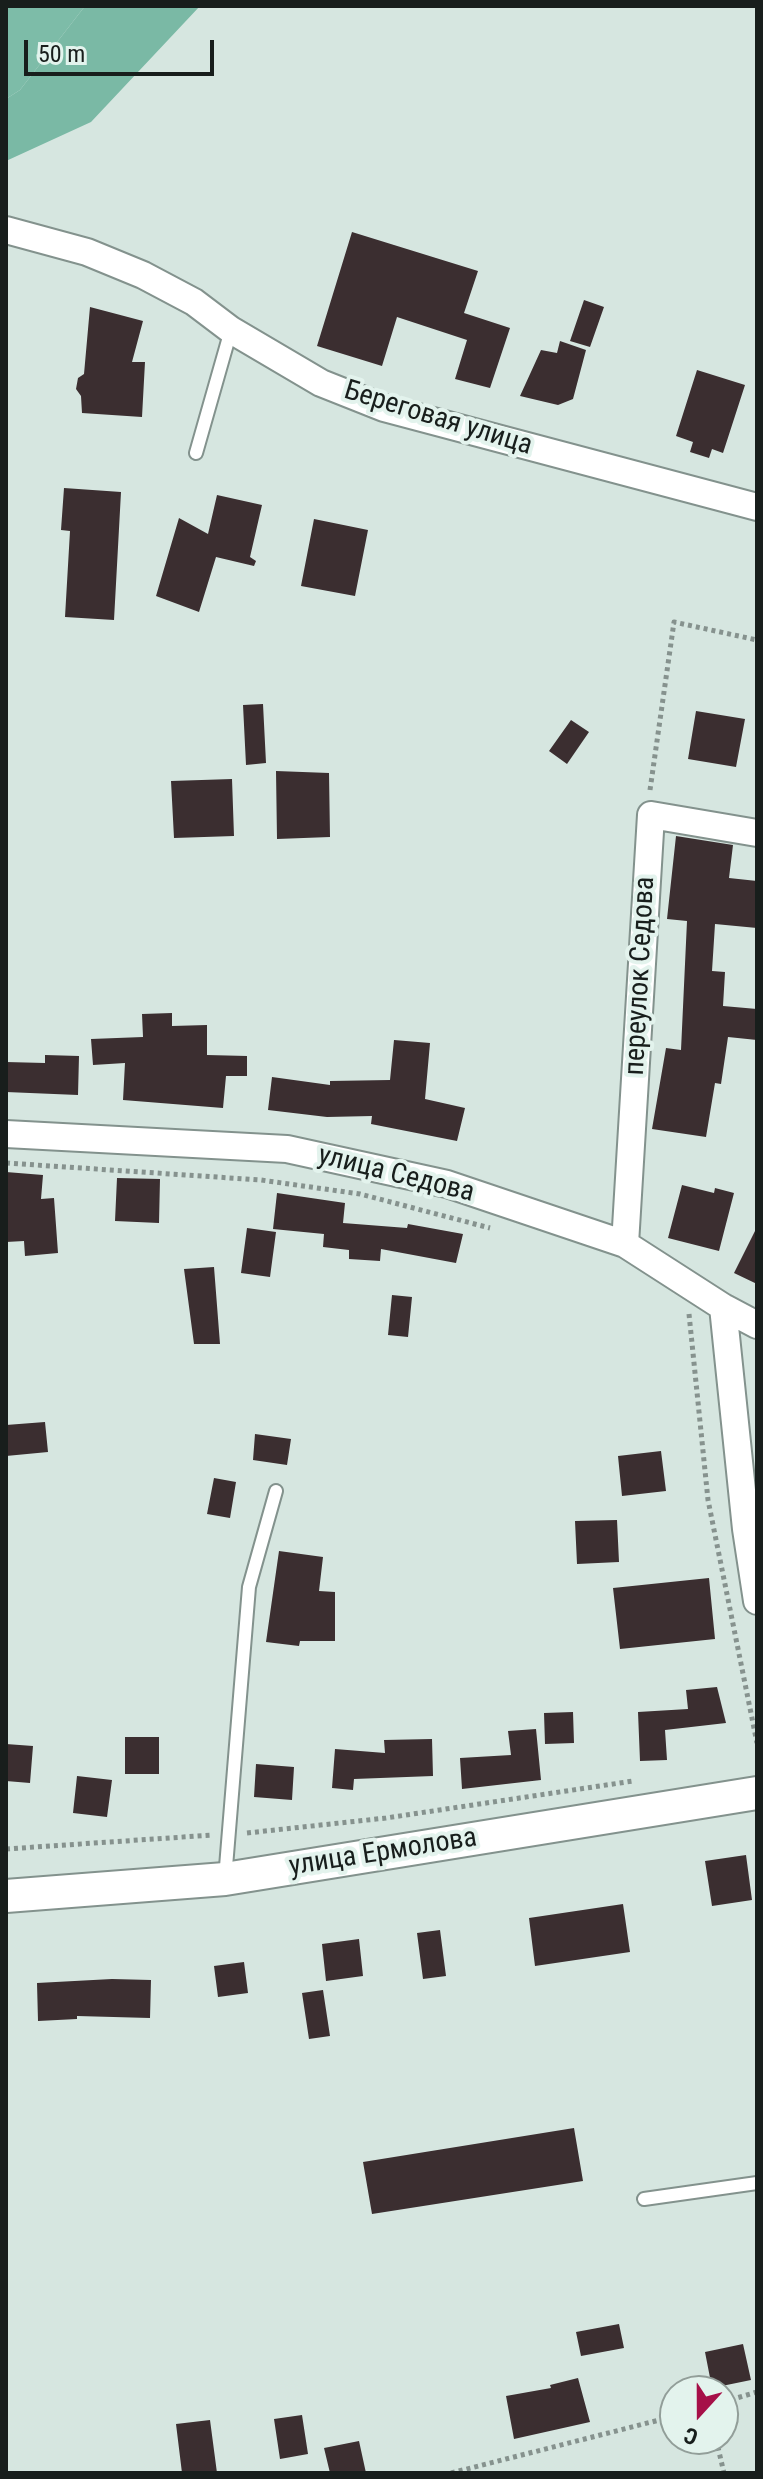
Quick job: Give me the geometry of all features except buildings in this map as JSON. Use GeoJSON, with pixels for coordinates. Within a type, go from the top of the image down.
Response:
{"type":"FeatureCollection","features":[{"type":"Feature","properties":{"kind":"street","name":"Береговая улица"},"geometry":{"type":"LineString","coordinates":[[6,230],[87,252],[143,275],[194,302],[231,330],[321,383],[384,408],[757,507]]}},
{"type":"Feature","properties":{"kind":"street"},"geometry":{"type":"LineString","coordinates":[[651,815],[757,833]]}},
{"type":"Feature","properties":{"kind":"street","name":"переулок Седова"},"geometry":{"type":"LineString","coordinates":[[625,1244],[651,815]]}},
{"type":"Feature","properties":{"kind":"street","name":"улица Седова"},"geometry":{"type":"LineString","coordinates":[[6,1134],[287,1149],[447,1184],[625,1244],[723,1307],[757,1325]]}},
{"type":"Feature","properties":{"kind":"street"},"geometry":{"type":"LineString","coordinates":[[723,1307],[746,1529],[757,1601]]}},
{"type":"Feature","properties":{"kind":"street","name":"улица Ермолова"},"geometry":{"type":"LineString","coordinates":[[6,1896],[225,1879],[757,1793]]}},
{"type":"Feature","properties":{"kind":"lane"},"geometry":{"type":"LineString","coordinates":[[196,453],[231,330]]}},
{"type":"Feature","properties":{"kind":"lane"},"geometry":{"type":"LineString","coordinates":[[225,1879],[249,1587],[276,1491]]}},
{"type":"Feature","properties":{"kind":"lane"},"geometry":{"type":"LineString","coordinates":[[644,2199],[757,2183]]}},
{"type":"Feature","properties":{"kind":"path"},"geometry":{"type":"LineString","coordinates":[[651,815],[650,778],[674,622],[757,640]]}},
{"type":"Feature","properties":{"kind":"path"},"geometry":{"type":"LineString","coordinates":[[6,1163],[261,1180],[360,1194],[491,1228]]}},
{"type":"Feature","properties":{"kind":"path"},"geometry":{"type":"LineString","coordinates":[[692,1287],[688,1302],[708,1500],[757,1743]]}},
{"type":"Feature","properties":{"kind":"path"},"geometry":{"type":"LineString","coordinates":[[6,1849],[229,1834],[386,1818],[649,1779]]}},
{"type":"Feature","properties":{"kind":"path"},"geometry":{"type":"LineString","coordinates":[[451,2473],[659,2420]]}},
{"type":"Feature","properties":{"kind":"shaded area"},"geometry":{"type":"Polygon","coordinates":[[[6,6],[85,6],[20,90],[6,99],[6,6]]]}},
{"type":"Feature","properties":{"kind":"shaded area"},"geometry":{"type":"Polygon","coordinates":[[[85,6],[200,6],[91,122],[6,161],[6,99],[20,90],[85,6]]]}}]}
